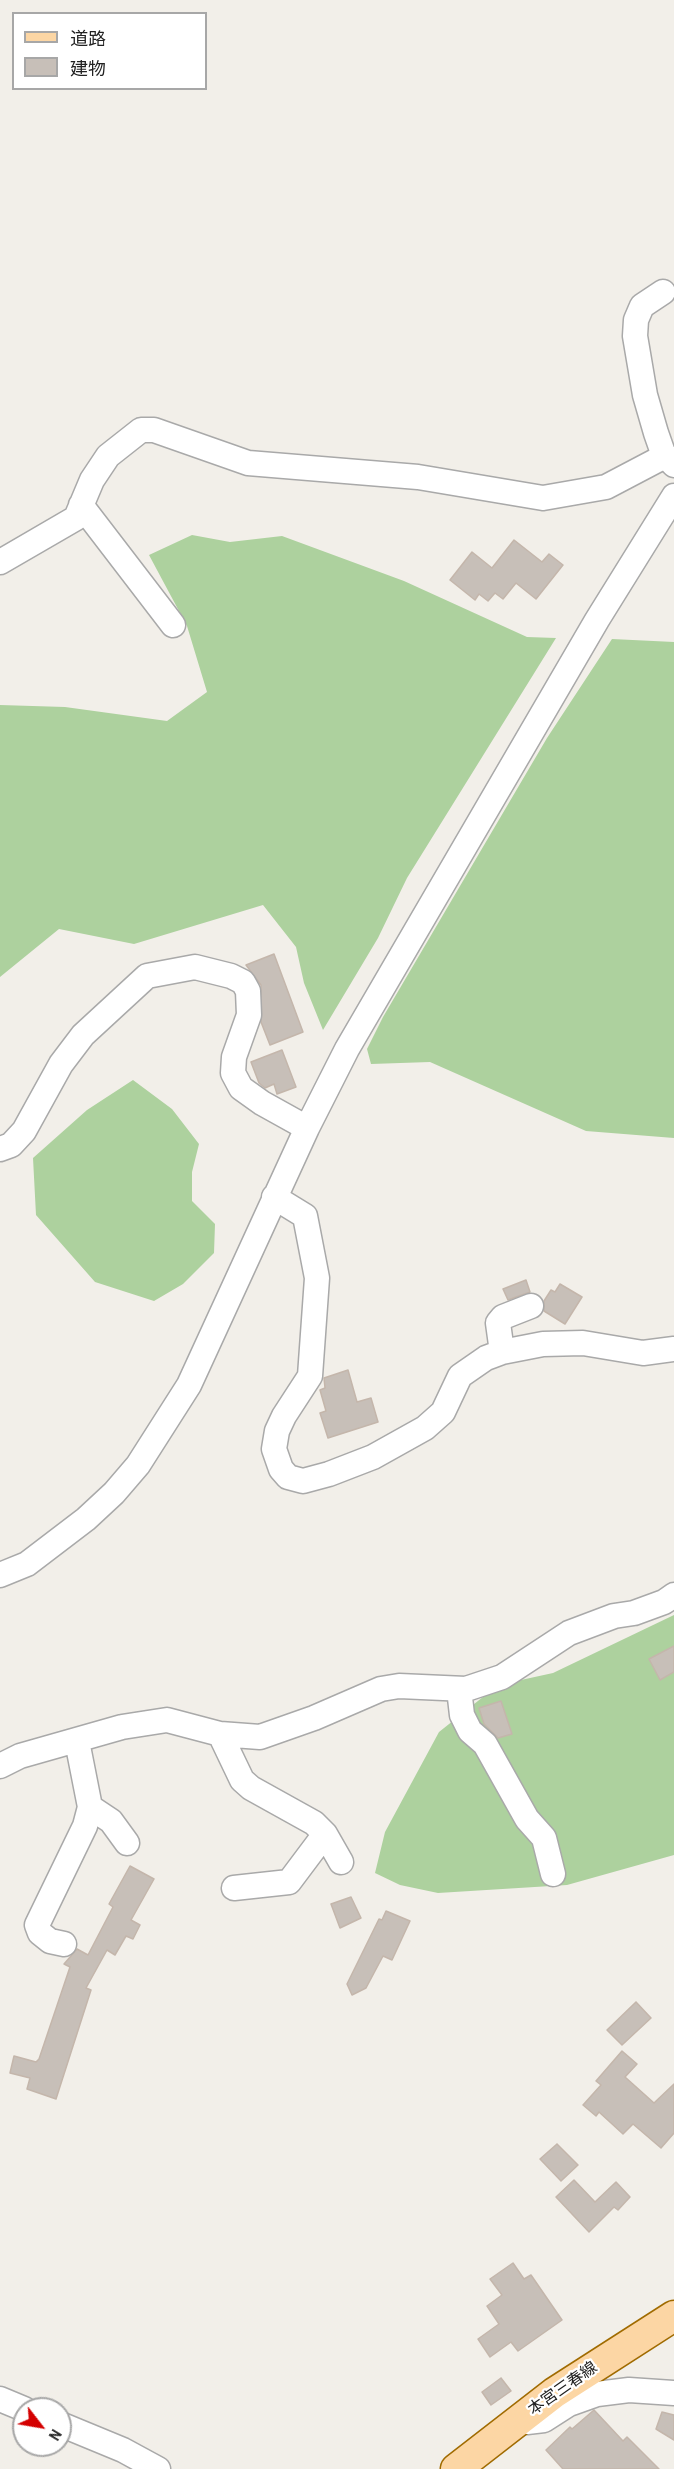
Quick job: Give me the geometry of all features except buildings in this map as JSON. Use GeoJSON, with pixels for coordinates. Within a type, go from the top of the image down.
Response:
{"type":"FeatureCollection","features":[{"type":"Feature","properties":{"kind":"main road","name":"本宮三春線"},"geometry":{"type":"LineString","coordinates":[[456,2469],[554,2393],[674,2316]]}},
{"type":"Feature","properties":{"kind":"street"},"geometry":{"type":"LineString","coordinates":[[0,562],[76,518],[92,480],[108,456],[141,430],[154,430],[248,463],[418,477],[543,498],[606,487],[670,460],[645,395],[635,336],[636,320],[642,306],[663,292]]}},
{"type":"Feature","properties":{"kind":"street"},"geometry":{"type":"LineString","coordinates":[[0,1575],[27,1564],[86,1519],[138,1465],[189,1385],[274,1197],[353,1038],[597,620],[674,496]]}},
{"type":"Feature","properties":{"kind":"street"},"geometry":{"type":"LineString","coordinates":[[81,505],[173,626]]}},
{"type":"Feature","properties":{"kind":"street"},"geometry":{"type":"LineString","coordinates":[[0,1149],[11,1145],[24,1131],[61,1064],[83,1035],[147,976],[195,967],[231,976],[243,982],[248,991],[249,1015],[234,1057],[233,1073],[241,1088],[262,1103],[307,1128]]}},
{"type":"Feature","properties":{"kind":"street"},"geometry":{"type":"LineString","coordinates":[[274,1197],[305,1216],[317,1278],[310,1376],[284,1416],[277,1431],[273,1449],[288,1477],[303,1481],[329,1474],[373,1457],[425,1428],[442,1412],[460,1376],[486,1358],[502,1352],[543,1344],[583,1343],[643,1353],[674,1349]]}},
{"type":"Feature","properties":{"kind":"street"},"geometry":{"type":"LineString","coordinates":[[502,1352],[498,1323],[503,1317],[531,1305]]}},
{"type":"Feature","properties":{"kind":"street"},"geometry":{"type":"LineString","coordinates":[[0,1766],[20,1756],[122,1726],[167,1720],[220,1734],[260,1737],[314,1718],[381,1689],[399,1686],[466,1689],[502,1677],[569,1633],[614,1616],[634,1613],[664,1602],[674,1595]]}},
{"type":"Feature","properties":{"kind":"street"},"geometry":{"type":"LineString","coordinates":[[459,1689],[462,1715],[470,1731],[485,1743],[527,1819],[544,1838],[553,1874]]}},
{"type":"Feature","properties":{"kind":"street"},"geometry":{"type":"LineString","coordinates":[[220,1734],[242,1780],[251,1788],[314,1823],[325,1834],[341,1862]]}},
{"type":"Feature","properties":{"kind":"street"},"geometry":{"type":"LineString","coordinates":[[64,1944],[50,1941],[40,1933],[37,1925],[85,1826],[90,1807],[77,1741]]}},
{"type":"Feature","properties":{"kind":"street"},"geometry":{"type":"LineString","coordinates":[[90,1807],[111,1821],[128,1843]]}},
{"type":"Feature","properties":{"kind":"street"},"geometry":{"type":"LineString","coordinates":[[234,1888],[289,1882],[325,1834]]}},
{"type":"Feature","properties":{"kind":"street"},"geometry":{"type":"LineString","coordinates":[[520,2420],[527,2422],[544,2420],[569,2404],[597,2394],[629,2390],[674,2393]]}},
{"type":"Feature","properties":{"kind":"street"},"geometry":{"type":"LineString","coordinates":[[72,2429],[123,2450],[158,2469]]}},
{"type":"Feature","properties":{"kind":"green space"},"geometry":{"type":"Polygon","coordinates":[[[192,535],[230,542],[282,536],[404,581],[527,637],[556,638],[407,878],[378,938],[323,1030],[304,983],[296,947],[263,905],[134,944],[59,929],[0,977],[0,705],[65,707],[167,721],[207,692],[187,626],[149,555],[192,535]]]}},
{"type":"Feature","properties":{"kind":"green space"},"geometry":{"type":"Polygon","coordinates":[[[612,639],[674,642],[674,1138],[586,1131],[430,1062],[371,1064],[367,1049],[383,1017],[547,738],[612,639]]]}},
{"type":"Feature","properties":{"kind":"green space"},"geometry":{"type":"Polygon","coordinates":[[[133,1080],[172,1109],[199,1144],[192,1172],[192,1201],[215,1224],[214,1253],[183,1284],[154,1301],[95,1282],[36,1215],[33,1158],[87,1110],[133,1080]]]}},
{"type":"Feature","properties":{"kind":"green space"},"geometry":{"type":"Polygon","coordinates":[[[674,1615],[674,1855],[567,1885],[438,1893],[400,1885],[375,1873],[385,1832],[439,1732],[498,1685],[553,1673],[674,1615]]]}}]}
